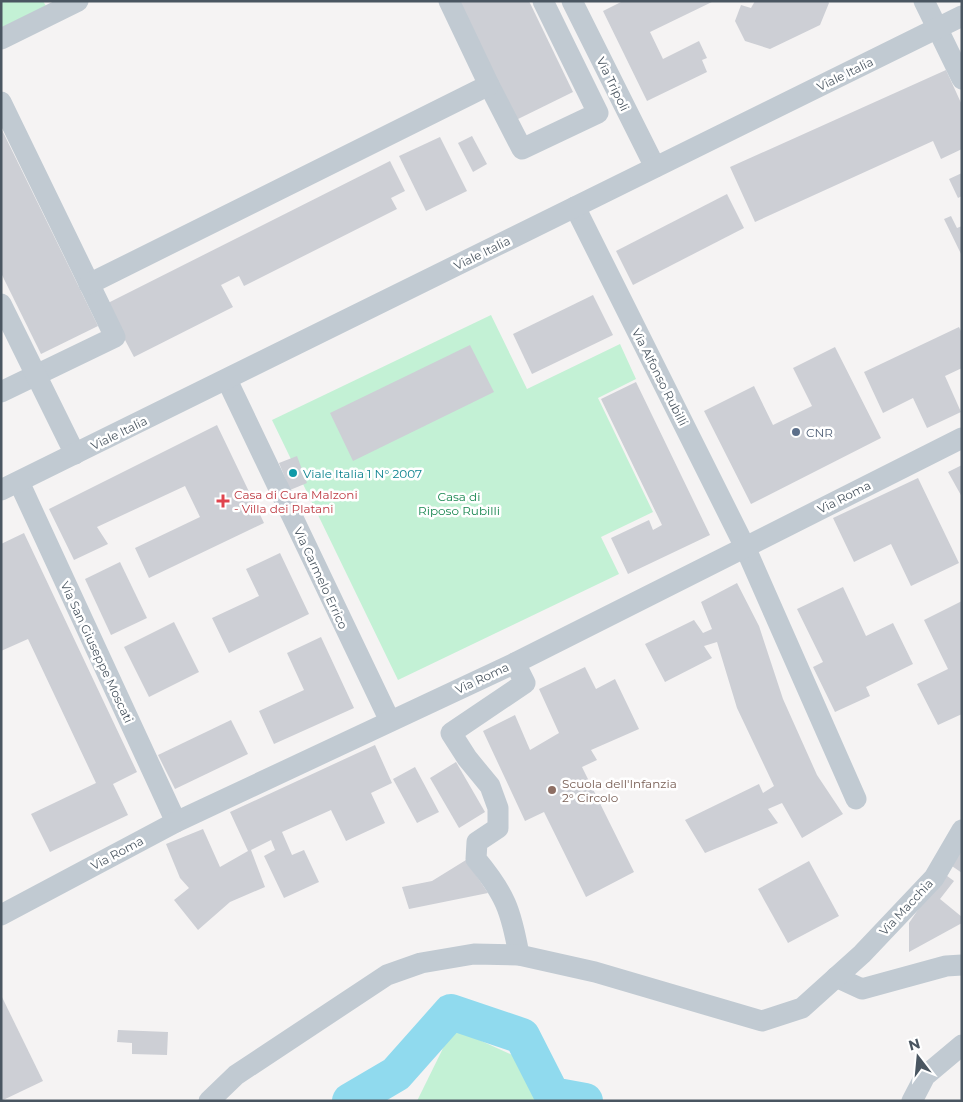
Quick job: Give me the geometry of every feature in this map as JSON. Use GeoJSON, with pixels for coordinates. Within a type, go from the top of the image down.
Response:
{"type":"FeatureCollection","features":[{"type":"Feature","properties":{"kind":"street"},"geometry":{"type":"LineString","coordinates":[[1,39],[78,1]]}},
{"type":"Feature","properties":{"kind":"street"},"geometry":{"type":"LineString","coordinates":[[449,1],[522,149],[598,113],[543,1]]}},
{"type":"Feature","properties":{"kind":"street","name":"Via Tripoli"},"geometry":{"type":"LineString","coordinates":[[572,1],[654,167]]}},
{"type":"Feature","properties":{"kind":"street"},"geometry":{"type":"LineString","coordinates":[[924,1],[962,80]]}},
{"type":"Feature","properties":{"kind":"street","name":"Viale Italia"},"geometry":{"type":"LineString","coordinates":[[10,486],[962,16]]}},
{"type":"Feature","properties":{"kind":"street"},"geometry":{"type":"LineString","coordinates":[[89,284],[489,85]]}},
{"type":"Feature","properties":{"kind":"street"},"geometry":{"type":"LineString","coordinates":[[1,102],[115,338],[1,392]]}},
{"type":"Feature","properties":{"kind":"street","name":"Via Alfonso Rubilli"},"geometry":{"type":"LineString","coordinates":[[575,207],[745,547],[856,799]]}},
{"type":"Feature","properties":{"kind":"street"},"geometry":{"type":"LineString","coordinates":[[1,304],[75,454]]}},
{"type":"Feature","properties":{"kind":"street","name":"Via Carmelo Errico"},"geometry":{"type":"LineString","coordinates":[[227,380],[390,721]]}},
{"type":"Feature","properties":{"kind":"street","name":"Via Roma"},"geometry":{"type":"LineString","coordinates":[[1,915],[176,822],[515,664],[962,438]]}},
{"type":"Feature","properties":{"kind":"street","name":"Via San Giuseppe Moscati"},"geometry":{"type":"LineString","coordinates":[[10,486],[176,822]]}},
{"type":"Feature","properties":{"kind":"street"},"geometry":{"type":"LineString","coordinates":[[515,664],[525,683],[450,733],[490,786],[498,808],[498,828],[477,842],[476,859],[496,883],[512,916],[519,955]]}},
{"type":"Feature","properties":{"kind":"street","name":"Via Macchia"},"geometry":{"type":"LineString","coordinates":[[209,1101],[236,1075],[387,974],[422,963],[474,954],[519,955],[596,972],[762,1021],[802,1008],[862,954],[934,878],[962,830]]}},
{"type":"Feature","properties":{"kind":"street"},"geometry":{"type":"LineString","coordinates":[[836,977],[862,989],[946,966],[962,965]]}},
{"type":"Feature","properties":{"kind":"street"},"geometry":{"type":"LineString","coordinates":[[912,1101],[925,1076],[962,1045]]}},
{"type":"Feature","properties":{"kind":"green space"},"geometry":{"type":"Polygon","coordinates":[[[1,1],[43,1],[46,6],[1,28],[1,1]]]}},
{"type":"Feature","properties":{"kind":"green space","name":"Casa di Riposo Rubilli"},"geometry":{"type":"Polygon","coordinates":[[[491,315],[527,389],[620,344],[636,379],[598,398],[653,512],[601,537],[619,574],[398,680],[272,420],[491,315]]]}},
{"type":"Feature","properties":{"kind":"green space"},"geometry":{"type":"Polygon","coordinates":[[[453,1028],[521,1059],[548,1101],[417,1101],[453,1028]]]}},
{"type":"Feature","properties":{"kind":"building"},"geometry":{"type":"Polygon","coordinates":[[[458,1],[529,1],[573,92],[516,120],[458,1]]]}},
{"type":"Feature","properties":{"kind":"building"},"geometry":{"type":"Polygon","coordinates":[[[623,1],[714,1],[650,32],[663,59],[699,41],[707,58],[702,60],[707,72],[647,101],[603,11],[623,1]]]}},
{"type":"Feature","properties":{"kind":"building"},"geometry":{"type":"Polygon","coordinates":[[[755,1],[828,1],[829,3],[820,25],[770,49],[745,41],[735,21],[741,5],[751,8],[755,1]]]}},
{"type":"Feature","properties":{"kind":"building"},"geometry":{"type":"Polygon","coordinates":[[[946,70],[962,105],[962,149],[941,159],[933,141],[755,222],[730,167],[946,70]]]}},
{"type":"Feature","properties":{"kind":"building"},"geometry":{"type":"Polygon","coordinates":[[[1,128],[98,326],[41,354],[1,273],[1,128]]]}},
{"type":"Feature","properties":{"kind":"building"},"geometry":{"type":"Polygon","coordinates":[[[472,136],[487,164],[473,172],[458,143],[472,136]]]}},
{"type":"Feature","properties":{"kind":"building"},"geometry":{"type":"Polygon","coordinates":[[[440,137],[467,191],[426,211],[399,156],[440,137]]]}},
{"type":"Feature","properties":{"kind":"building"},"geometry":{"type":"Polygon","coordinates":[[[390,161],[405,191],[391,198],[397,209],[244,286],[239,276],[221,285],[233,307],[134,357],[106,304],[390,161]]]}},
{"type":"Feature","properties":{"kind":"building"},"geometry":{"type":"Polygon","coordinates":[[[962,173],[962,196],[958,198],[949,179],[962,173]]]}},
{"type":"Feature","properties":{"kind":"building"},"geometry":{"type":"Polygon","coordinates":[[[727,194],[744,228],[633,285],[616,251],[727,194]]]}},
{"type":"Feature","properties":{"kind":"building"},"geometry":{"type":"Polygon","coordinates":[[[951,216],[957,228],[962,226],[962,256],[944,219],[951,216]]]}},
{"type":"Feature","properties":{"kind":"building"},"geometry":{"type":"Polygon","coordinates":[[[593,295],[613,335],[532,374],[513,334],[593,295]]]}},
{"type":"Feature","properties":{"kind":"building"},"geometry":{"type":"Polygon","coordinates":[[[959,327],[962,333],[962,368],[945,376],[961,412],[927,428],[913,398],[883,413],[864,372],[959,327]]]}},
{"type":"Feature","properties":{"kind":"building"},"geometry":{"type":"Polygon","coordinates":[[[470,345],[494,392],[353,461],[330,413],[470,345]]]}},
{"type":"Feature","properties":{"kind":"building","name":"CNR"},"geometry":{"type":"Polygon","coordinates":[[[835,347],[881,438],[751,504],[704,411],[754,386],[773,425],[812,406],[793,368],[835,347]]]}},
{"type":"Feature","properties":{"kind":"building"},"geometry":{"type":"Polygon","coordinates":[[[636,382],[710,535],[628,574],[611,538],[649,520],[653,530],[662,525],[601,399],[636,382]]]}},
{"type":"Feature","properties":{"kind":"building","name":"Casa di Cura Malzoni - Villa dei Platani"},"geometry":{"type":"Polygon","coordinates":[[[217,425],[264,523],[149,578],[135,548],[200,517],[185,486],[97,527],[108,544],[74,560],[49,509],[217,425]]]}},
{"type":"Feature","properties":{"kind":"building","name":"Viale Italia 1 N° 2007"},"geometry":{"type":"Polygon","coordinates":[[[297,456],[307,483],[290,490],[279,463],[297,456]]]}},
{"type":"Feature","properties":{"kind":"building"},"geometry":{"type":"Polygon","coordinates":[[[962,465],[962,497],[948,472],[962,465]]]}},
{"type":"Feature","properties":{"kind":"building"},"geometry":{"type":"Polygon","coordinates":[[[918,478],[959,563],[911,586],[891,544],[854,562],[833,518],[918,478]]]}},
{"type":"Feature","properties":{"kind":"building"},"geometry":{"type":"Polygon","coordinates":[[[24,533],[137,772],[113,784],[128,815],[50,852],[31,814],[96,783],[28,639],[1,651],[1,544],[24,533]]]}},
{"type":"Feature","properties":{"kind":"building"},"geometry":{"type":"Polygon","coordinates":[[[280,553],[309,614],[229,653],[212,618],[259,596],[246,569],[280,553]]]}},
{"type":"Feature","properties":{"kind":"building"},"geometry":{"type":"Polygon","coordinates":[[[120,562],[147,618],[111,635],[85,579],[120,562]]]}},
{"type":"Feature","properties":{"kind":"building"},"geometry":{"type":"Polygon","coordinates":[[[737,583],[759,626],[783,699],[817,775],[843,814],[802,838],[782,803],[768,809],[778,823],[705,853],[685,820],[759,784],[763,793],[774,786],[737,708],[717,642],[704,646],[712,658],[665,682],[645,644],[694,620],[703,633],[712,629],[701,602],[737,583]]]}},
{"type":"Feature","properties":{"kind":"building"},"geometry":{"type":"Polygon","coordinates":[[[843,587],[866,636],[893,623],[913,664],[866,687],[870,696],[835,712],[813,667],[823,662],[797,609],[843,587]]]}},
{"type":"Feature","properties":{"kind":"building"},"geometry":{"type":"Polygon","coordinates":[[[962,601],[962,714],[938,725],[917,684],[948,669],[924,620],[962,601]]]}},
{"type":"Feature","properties":{"kind":"building"},"geometry":{"type":"Polygon","coordinates":[[[174,622],[199,672],[149,697],[124,647],[174,622]]]}},
{"type":"Feature","properties":{"kind":"building"},"geometry":{"type":"Polygon","coordinates":[[[321,637],[354,708],[274,744],[259,711],[304,690],[287,653],[321,637]]]}},
{"type":"Feature","properties":{"kind":"building","name":"Scuola dell'Infanzia 2° Circolo"},"geometry":{"type":"Polygon","coordinates":[[[585,667],[596,689],[615,679],[639,729],[591,750],[597,760],[582,767],[634,872],[586,897],[544,812],[525,821],[483,731],[515,715],[530,750],[559,733],[539,689],[585,667]]]}},
{"type":"Feature","properties":{"kind":"building"},"geometry":{"type":"Polygon","coordinates":[[[231,720],[248,754],[175,789],[158,755],[231,720]]]}},
{"type":"Feature","properties":{"kind":"building"},"geometry":{"type":"Polygon","coordinates":[[[375,745],[392,783],[371,793],[385,823],[346,841],[331,810],[282,832],[292,855],[304,850],[319,882],[284,898],[264,856],[275,850],[271,840],[251,850],[265,887],[230,902],[198,930],[174,900],[189,888],[180,878],[166,844],[203,829],[220,867],[248,851],[230,812],[375,745]]]}},
{"type":"Feature","properties":{"kind":"building"},"geometry":{"type":"Polygon","coordinates":[[[456,762],[485,812],[459,828],[430,778],[456,762]]]}},
{"type":"Feature","properties":{"kind":"building"},"geometry":{"type":"Polygon","coordinates":[[[415,767],[439,812],[417,823],[393,779],[415,767]]]}},
{"type":"Feature","properties":{"kind":"building"},"geometry":{"type":"Polygon","coordinates":[[[962,846],[962,873],[949,864],[962,846]]]}},
{"type":"Feature","properties":{"kind":"building"},"geometry":{"type":"Polygon","coordinates":[[[466,860],[488,893],[409,909],[402,887],[432,881],[466,860]]]}},
{"type":"Feature","properties":{"kind":"building"},"geometry":{"type":"Polygon","coordinates":[[[809,861],[839,916],[788,943],[758,889],[809,861]]]}},
{"type":"Feature","properties":{"kind":"building"},"geometry":{"type":"Polygon","coordinates":[[[943,873],[954,881],[940,899],[962,917],[962,923],[909,952],[909,923],[943,873]]]}},
{"type":"Feature","properties":{"kind":"building"},"geometry":{"type":"Polygon","coordinates":[[[1,995],[43,1081],[1,1101],[1,995]]]}},
{"type":"Feature","properties":{"kind":"building"},"geometry":{"type":"Polygon","coordinates":[[[118,1030],[168,1032],[167,1055],[132,1054],[132,1043],[117,1042],[118,1030]]]}},
{"type":"Feature","properties":{"kind":"waterway"},"geometry":{"type":"LineString","coordinates":[[350,1101],[396,1074],[451,1012],[522,1036],[552,1095],[585,1101]]}},
{"type":"Feature","properties":{"kind":"place","name":"CNR"},"geometry":{"type":"Point","coordinates":[796,432]}},
{"type":"Feature","properties":{"kind":"place","name":"Viale Italia 1 N° 2007"},"geometry":{"type":"Point","coordinates":[293,473]}},
{"type":"Feature","properties":{"kind":"place","name":"Casa di Cura Malzoni - Villa dei Platani"},"geometry":{"type":"Point","coordinates":[223,501]}},
{"type":"Feature","properties":{"kind":"place","name":"Scuola dell'Infanzia 2° Circolo"},"geometry":{"type":"Point","coordinates":[552,790]}}]}
